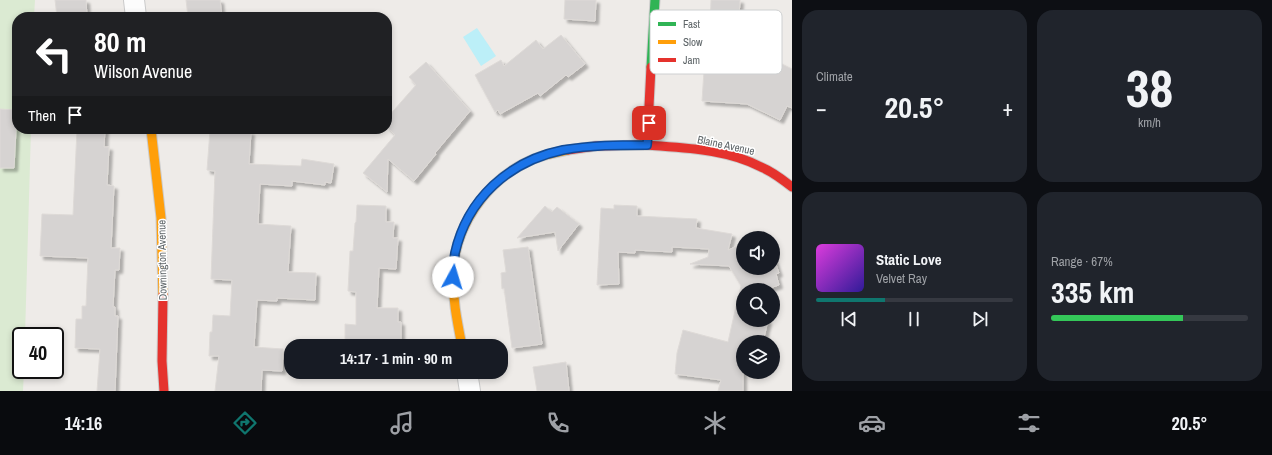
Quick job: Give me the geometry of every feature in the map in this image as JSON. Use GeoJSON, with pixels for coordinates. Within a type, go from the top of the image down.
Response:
{"type":"FeatureCollection","features":[{"type":"Feature","properties":{"kind":"street"},"geometry":{"type":"LineString","coordinates":[[134,0],[135,12]]}},
{"type":"Feature","properties":{"kind":"street"},"geometry":{"type":"LineString","coordinates":[[654,10],[655,0]]}},
{"type":"Feature","properties":{"kind":"street"},"geometry":{"type":"LineString","coordinates":[[647,145],[651,74]]}},
{"type":"Feature","properties":{"kind":"street","name":"Downington Avenue"},"geometry":{"type":"LineString","coordinates":[[152,134],[162,232],[162,357],[164,391]]}},
{"type":"Feature","properties":{"kind":"street","name":"Blaine Avenue"},"geometry":{"type":"LineString","coordinates":[[461,339],[453,277],[455,253],[463,229],[475,207],[489,188],[506,173],[524,163],[543,155],[562,150],[606,145],[647,145],[692,150],[750,161],[770,170],[792,187]]}},
{"type":"Feature","properties":{"kind":"street"},"geometry":{"type":"LineString","coordinates":[[468,379],[470,391]]}},
{"type":"Feature","properties":{"kind":"green space"},"geometry":{"type":"Polygon","coordinates":[[[0,0],[35,0],[34,12],[12,12],[12,134],[31,134],[25,327],[12,327],[12,379],[24,379],[23,391],[0,391],[0,0]]]}},
{"type":"Feature","properties":{"kind":"water"},"geometry":{"type":"Polygon","coordinates":[[[477,28],[496,56],[481,66],[463,37],[477,28]]]}},
{"type":"Feature","properties":{"kind":"building"},"geometry":{"type":"Polygon","coordinates":[[[55,0],[86,0],[87,12],[56,12],[55,0]]]}},
{"type":"Feature","properties":{"kind":"building"},"geometry":{"type":"Polygon","coordinates":[[[186,0],[220,0],[221,12],[187,12],[186,0]]]}},
{"type":"Feature","properties":{"kind":"building"},"geometry":{"type":"Polygon","coordinates":[[[565,0],[596,0],[595,21],[564,19],[565,0]]]}},
{"type":"Feature","properties":{"kind":"building"},"geometry":{"type":"Polygon","coordinates":[[[711,0],[740,0],[739,10],[711,10],[711,0]]]}},
{"type":"Feature","properties":{"kind":"building"},"geometry":{"type":"Polygon","coordinates":[[[561,35],[585,64],[568,77],[566,75],[540,96],[538,93],[500,114],[498,110],[495,112],[475,75],[501,60],[504,66],[536,40],[543,49],[561,35]]]}},
{"type":"Feature","properties":{"kind":"building"},"geometry":{"type":"Polygon","coordinates":[[[426,62],[470,111],[414,181],[388,159],[387,192],[363,173],[395,135],[392,132],[392,112],[416,85],[409,77],[426,62]]]}},
{"type":"Feature","properties":{"kind":"building"},"geometry":{"type":"Polygon","coordinates":[[[782,64],[792,69],[792,108],[787,106],[780,120],[747,104],[702,101],[704,74],[782,74],[782,64]]]}},
{"type":"Feature","properties":{"kind":"building"},"geometry":{"type":"Polygon","coordinates":[[[0,109],[12,110],[12,134],[16,134],[14,168],[0,168],[0,109]]]}},
{"type":"Feature","properties":{"kind":"building"},"geometry":{"type":"Polygon","coordinates":[[[77,134],[105,134],[104,147],[109,147],[107,185],[114,186],[111,248],[120,248],[119,270],[115,270],[113,307],[115,307],[115,316],[118,316],[115,391],[97,391],[100,349],[75,348],[76,319],[82,319],[82,306],[86,306],[88,258],[40,256],[42,214],[73,215],[77,134]]]}},
{"type":"Feature","properties":{"kind":"building"},"geometry":{"type":"Polygon","coordinates":[[[210,134],[251,134],[249,164],[301,166],[302,159],[334,164],[331,183],[325,182],[325,185],[292,181],[292,186],[260,184],[258,224],[291,226],[288,272],[316,273],[315,300],[277,298],[277,301],[257,300],[254,347],[283,349],[282,371],[262,370],[261,391],[215,391],[219,356],[209,356],[210,332],[212,332],[213,315],[230,316],[232,280],[211,279],[215,171],[207,170],[210,134]]]}},
{"type":"Feature","properties":{"kind":"building"},"geometry":{"type":"Polygon","coordinates":[[[357,205],[386,206],[386,222],[394,222],[393,238],[398,238],[396,269],[379,268],[377,308],[398,308],[398,322],[401,322],[401,339],[345,339],[345,324],[356,325],[356,292],[348,291],[350,251],[353,251],[357,205]]]}},
{"type":"Feature","properties":{"kind":"building"},"geometry":{"type":"Polygon","coordinates":[[[614,205],[637,206],[637,216],[697,219],[696,228],[732,234],[728,250],[736,247],[736,275],[776,275],[778,283],[739,283],[729,266],[690,264],[708,257],[709,249],[672,247],[672,252],[635,250],[635,253],[618,252],[619,284],[597,285],[601,208],[614,209],[614,205]]]}},
{"type":"Feature","properties":{"kind":"building"},"geometry":{"type":"Polygon","coordinates":[[[545,206],[552,212],[557,207],[579,224],[558,251],[555,232],[517,238],[545,206]]]}},
{"type":"Feature","properties":{"kind":"building"},"geometry":{"type":"Polygon","coordinates":[[[528,247],[542,344],[512,348],[504,288],[502,289],[501,273],[506,272],[503,250],[528,247]]]}},
{"type":"Feature","properties":{"kind":"building"},"geometry":{"type":"Polygon","coordinates":[[[736,306],[736,327],[766,327],[765,335],[736,335],[736,379],[743,379],[743,391],[718,391],[721,380],[675,374],[677,353],[683,330],[728,342],[736,306]]]}},
{"type":"Feature","properties":{"kind":"building"},"geometry":{"type":"Polygon","coordinates":[[[566,362],[569,391],[537,391],[533,367],[566,362]]]}},
{"type":"Feature","properties":{"kind":"traffic: fast"},"geometry":{"type":"LineString","coordinates":[[654,10],[655,0]]}},
{"type":"Feature","properties":{"kind":"traffic: slow"},"geometry":{"type":"LineString","coordinates":[[152,134],[161,218],[163,295]]}},
{"type":"Feature","properties":{"kind":"traffic: slow"},"geometry":{"type":"LineString","coordinates":[[461,339],[454,299],[453,270],[455,254],[467,222],[485,194],[497,182],[511,172],[535,158],[568,150]]}},
{"type":"Feature","properties":{"kind":"traffic: jam"},"geometry":{"type":"LineString","coordinates":[[568,150],[596,146],[647,145],[651,74]]}},
{"type":"Feature","properties":{"kind":"traffic: jam"},"geometry":{"type":"LineString","coordinates":[[647,145],[706,150],[734,156],[770,171],[792,187]]}},
{"type":"Feature","properties":{"kind":"traffic: jam"},"geometry":{"type":"LineString","coordinates":[[163,295],[162,361],[164,391]]}},
{"type":"Feature","properties":{"kind":"route"},"geometry":{"type":"LineString","coordinates":[[453,277],[455,253],[463,229],[475,207],[489,188],[506,173],[543,155],[562,150],[606,145],[647,145],[649,123]]}}]}
